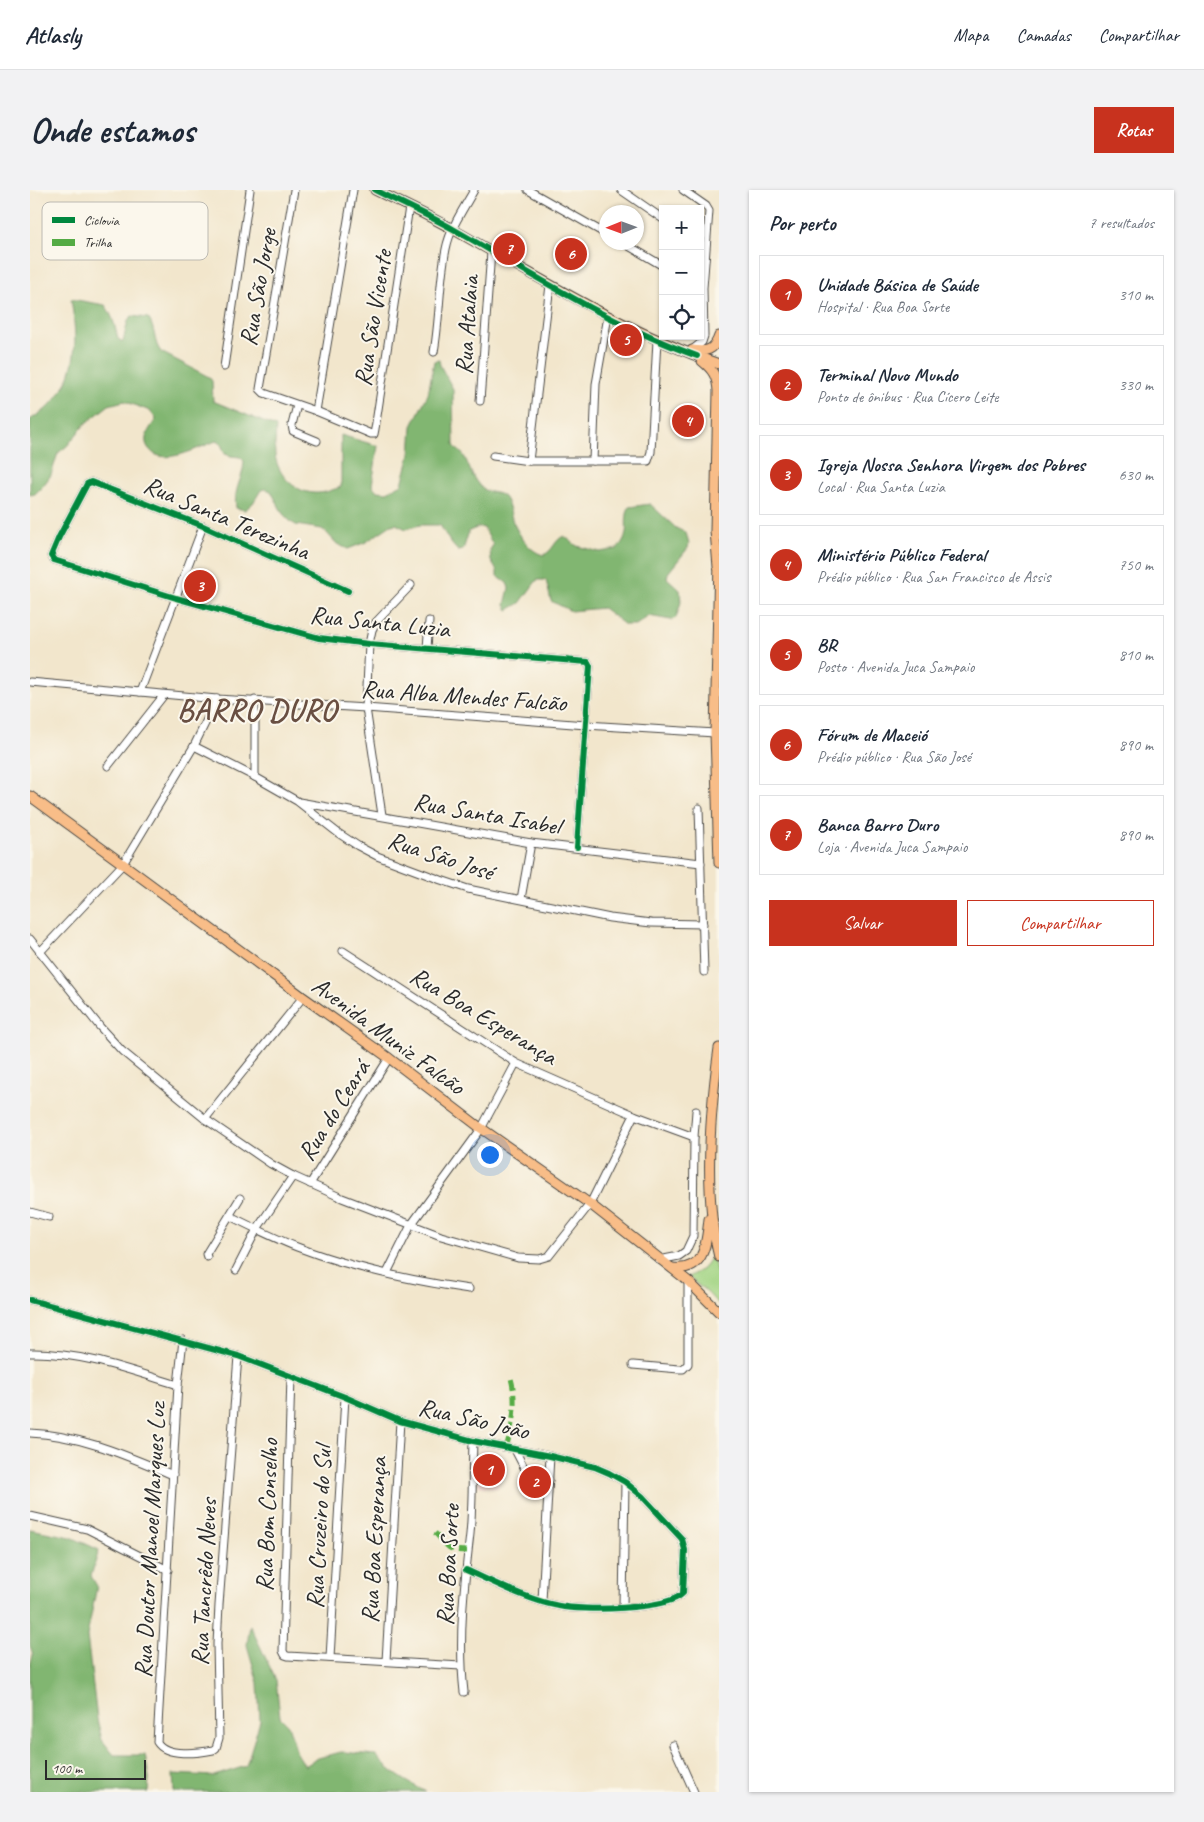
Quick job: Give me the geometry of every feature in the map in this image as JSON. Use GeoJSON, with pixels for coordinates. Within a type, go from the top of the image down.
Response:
{"type":"FeatureCollection","features":[{"type":"Feature","properties":{"kind":"main road"},"geometry":{"type":"LineString","coordinates":[[375,190],[452,229],[608,316],[677,349],[719,364]]}},
{"type":"Feature","properties":{"kind":"main road"},"geometry":{"type":"LineString","coordinates":[[698,355],[701,352],[711,350],[717,343],[719,336]]}},
{"type":"Feature","properties":{"kind":"main road"},"geometry":{"type":"LineString","coordinates":[[698,355],[712,370],[717,379],[715,531],[718,572]]}},
{"type":"Feature","properties":{"kind":"main road"},"geometry":{"type":"LineString","coordinates":[[719,561],[716,733],[719,863]]}},
{"type":"Feature","properties":{"kind":"main road","name":"Avenida Muniz Falcão"},"geometry":{"type":"LineString","coordinates":[[30,796],[303,997],[390,1058],[481,1128],[590,1204],[688,1281],[719,1312]]}},
{"type":"Feature","properties":{"kind":"main road"},"geometry":{"type":"LineString","coordinates":[[671,1268],[691,1266],[701,1257],[704,1250],[710,1209],[711,1130],[719,1048]]}},
{"type":"Feature","properties":{"kind":"main road"},"geometry":{"type":"LineString","coordinates":[[710,1209],[719,1256]]}},
{"type":"Feature","properties":{"kind":"street"},"geometry":{"type":"LineString","coordinates":[[224,367],[250,190]]}},
{"type":"Feature","properties":{"kind":"street","name":"Rua São Jorge"},"geometry":{"type":"LineString","coordinates":[[294,190],[260,390],[297,405]]}},
{"type":"Feature","properties":{"kind":"street"},"geometry":{"type":"LineString","coordinates":[[317,441],[293,431],[292,425],[297,405],[316,411],[353,190]]}},
{"type":"Feature","properties":{"kind":"street"},"geometry":{"type":"LineString","coordinates":[[434,352],[438,331],[446,248],[452,229],[474,190]]}},
{"type":"Feature","properties":{"kind":"street"},"geometry":{"type":"LineString","coordinates":[[528,190],[599,230]]}},
{"type":"Feature","properties":{"kind":"street"},"geometry":{"type":"LineString","coordinates":[[621,190],[659,216]]}},
{"type":"Feature","properties":{"kind":"street"},"geometry":{"type":"LineString","coordinates":[[683,190],[708,209],[704,271]]}},
{"type":"Feature","properties":{"kind":"street","name":"Rua São Vicente"},"geometry":{"type":"LineString","coordinates":[[316,411],[372,434],[375,429],[409,207]]}},
{"type":"Feature","properties":{"kind":"street"},"geometry":{"type":"LineString","coordinates":[[636,250],[659,264]]}},
{"type":"Feature","properties":{"kind":"street","name":"Rua Atalaia"},"geometry":{"type":"LineString","coordinates":[[480,401],[491,252]]}},
{"type":"Feature","properties":{"kind":"street"},"geometry":{"type":"LineString","coordinates":[[529,461],[550,284]]}},
{"type":"Feature","properties":{"kind":"street"},"geometry":{"type":"LineString","coordinates":[[698,355],[704,336],[702,295]]}},
{"type":"Feature","properties":{"kind":"street"},"geometry":{"type":"LineString","coordinates":[[593,461],[596,384],[608,316]]}},
{"type":"Feature","properties":{"kind":"street"},"geometry":{"type":"LineString","coordinates":[[494,456],[529,461],[648,461],[651,452],[657,340]]}},
{"type":"Feature","properties":{"kind":"street","name":"Rua Santa Terezinha"},"geometry":{"type":"LineString","coordinates":[[52,558],[51,556],[59,537],[89,482],[203,526],[348,591]]}},
{"type":"Feature","properties":{"kind":"street"},"geometry":{"type":"LineString","coordinates":[[140,692],[203,526]]}},
{"type":"Feature","properties":{"kind":"street","name":"Rua Santa Luzia"},"geometry":{"type":"LineString","coordinates":[[52,558],[176,598],[319,638],[369,644],[570,659],[588,662],[590,666],[586,725]]}},
{"type":"Feature","properties":{"kind":"street"},"geometry":{"type":"LineString","coordinates":[[382,815],[366,708],[369,644],[376,622],[411,585]]}},
{"type":"Feature","properties":{"kind":"street"},"geometry":{"type":"LineString","coordinates":[[428,648],[429,622]]}},
{"type":"Feature","properties":{"kind":"street","name":"Rua Alba Mendes Falcão"},"geometry":{"type":"LineString","coordinates":[[30,682],[217,699],[255,700],[716,733]]}},
{"type":"Feature","properties":{"kind":"street"},"geometry":{"type":"LineString","coordinates":[[108,766],[164,694]]}},
{"type":"Feature","properties":{"kind":"street"},"geometry":{"type":"LineString","coordinates":[[40,952],[123,864],[194,746],[217,699]]}},
{"type":"Feature","properties":{"kind":"street"},"geometry":{"type":"LineString","coordinates":[[255,700],[255,777]]}},
{"type":"Feature","properties":{"kind":"street"},"geometry":{"type":"LineString","coordinates":[[577,848],[586,725]]}},
{"type":"Feature","properties":{"kind":"street","name":"Rua São José"},"geometry":{"type":"LineString","coordinates":[[194,746],[297,801],[338,833],[377,856],[468,889],[626,920],[651,923],[703,924]]}},
{"type":"Feature","properties":{"kind":"street","name":"Rua Santa Isabel"},"geometry":{"type":"LineString","coordinates":[[297,801],[530,843],[701,864]]}},
{"type":"Feature","properties":{"kind":"street"},"geometry":{"type":"LineString","coordinates":[[699,808],[704,972]]}},
{"type":"Feature","properties":{"kind":"street"},"geometry":{"type":"LineString","coordinates":[[521,899],[530,843]]}},
{"type":"Feature","properties":{"kind":"street"},"geometry":{"type":"LineString","coordinates":[[30,939],[100,1027],[122,1051],[205,1119],[271,1164],[293,1176],[441,1236],[518,1258],[539,1260],[549,1256],[590,1204],[634,1115]]}},
{"type":"Feature","properties":{"kind":"street","name":"Rua Boa Esperança"},"geometry":{"type":"LineString","coordinates":[[343,951],[516,1063],[634,1115],[694,1137]]}},
{"type":"Feature","properties":{"kind":"street"},"geometry":{"type":"LineString","coordinates":[[205,1119],[237,1084],[303,997]]}},
{"type":"Feature","properties":{"kind":"street","name":"Rua do Ceará"},"geometry":{"type":"LineString","coordinates":[[310,1184],[390,1058]]}},
{"type":"Feature","properties":{"kind":"street"},"geometry":{"type":"LineString","coordinates":[[387,1273],[411,1225],[481,1128],[516,1063]]}},
{"type":"Feature","properties":{"kind":"street"},"geometry":{"type":"LineString","coordinates":[[659,1260],[679,1256],[686,1251],[693,1236],[696,1111]]}},
{"type":"Feature","properties":{"kind":"street"},"geometry":{"type":"LineString","coordinates":[[236,1270],[257,1229],[293,1176]]}},
{"type":"Feature","properties":{"kind":"street"},"geometry":{"type":"LineString","coordinates":[[207,1257],[206,1254],[240,1198]]}},
{"type":"Feature","properties":{"kind":"street"},"geometry":{"type":"LineString","coordinates":[[30,1212],[49,1217]]}},
{"type":"Feature","properties":{"kind":"street"},"geometry":{"type":"LineString","coordinates":[[230,1216],[321,1256],[436,1284],[469,1289]]}},
{"type":"Feature","properties":{"kind":"street"},"geometry":{"type":"LineString","coordinates":[[633,1364],[678,1369],[686,1367],[688,1364],[688,1281]]}},
{"type":"Feature","properties":{"kind":"street","name":"Rua São João"},"geometry":{"type":"LineString","coordinates":[[30,1300],[238,1356],[345,1397],[400,1421],[473,1441],[595,1467],[624,1482],[642,1496],[682,1539],[685,1550],[683,1593],[680,1596],[661,1603],[624,1607]]}},
{"type":"Feature","properties":{"kind":"street","name":"Rua Doutor Manoel Marques Luz"},"geometry":{"type":"LineString","coordinates":[[158,1742],[178,1384],[183,1340]]}},
{"type":"Feature","properties":{"kind":"street"},"geometry":{"type":"LineString","coordinates":[[30,1353],[64,1354],[86,1358],[178,1384]]}},
{"type":"Feature","properties":{"kind":"street","name":"Rua Tancrêdo Neves"},"geometry":{"type":"LineString","coordinates":[[158,1742],[162,1747],[174,1752],[205,1751],[216,1748],[218,1743],[219,1605],[238,1356]]}},
{"type":"Feature","properties":{"kind":"street","name":"Rua Bom Conselho"},"geometry":{"type":"LineString","coordinates":[[291,1376],[282,1647],[285,1655],[330,1658]]}},
{"type":"Feature","properties":{"kind":"street","name":"Rua Cruzeiro do Sul"},"geometry":{"type":"LineString","coordinates":[[330,1658],[345,1397]]}},
{"type":"Feature","properties":{"kind":"street","name":"Rua Boa Esperança"},"geometry":{"type":"LineString","coordinates":[[386,1661],[400,1421]]}},
{"type":"Feature","properties":{"kind":"street"},"geometry":{"type":"LineString","coordinates":[[30,1433],[57,1435],[76,1439],[173,1475]]}},
{"type":"Feature","properties":{"kind":"street","name":"Rua Boa Sorte"},"geometry":{"type":"LineString","coordinates":[[464,1692],[461,1666],[470,1533],[473,1441]]}},
{"type":"Feature","properties":{"kind":"street"},"geometry":{"type":"LineString","coordinates":[[514,1450],[530,1478],[548,1480]]}},
{"type":"Feature","properties":{"kind":"street"},"geometry":{"type":"LineString","coordinates":[[542,1601],[550,1456]]}},
{"type":"Feature","properties":{"kind":"street"},"geometry":{"type":"LineString","coordinates":[[466,1570],[530,1598],[560,1607],[624,1607],[624,1482]]}},
{"type":"Feature","properties":{"kind":"street"},"geometry":{"type":"LineString","coordinates":[[30,1516],[87,1529],[168,1570]]}},
{"type":"Feature","properties":{"kind":"street"},"geometry":{"type":"LineString","coordinates":[[330,1658],[461,1666]]}},
{"type":"Feature","properties":{"kind":"street"},"geometry":{"type":"LineString","coordinates":[[673,1745],[694,1792]]}},
{"type":"Feature","properties":{"kind":"shaded area"},"geometry":{"type":"Polygon","coordinates":[[[480,1450],[500,1454],[498,1488],[478,1486],[480,1450]]]}},
{"type":"Feature","properties":{"kind":"green space"},"geometry":{"type":"Polygon","coordinates":[[[71,299],[105,305],[112,317],[118,339],[123,342],[128,320],[132,316],[148,318],[161,352],[209,377],[212,381],[213,401],[276,427],[275,455],[280,470],[289,482],[310,493],[324,492],[341,487],[341,435],[378,446],[372,485],[377,491],[387,492],[402,484],[410,455],[412,426],[428,394],[434,361],[439,360],[453,389],[454,445],[464,456],[479,485],[486,491],[504,497],[509,506],[515,527],[533,550],[543,555],[564,536],[577,546],[600,552],[617,549],[625,538],[629,507],[650,504],[676,528],[686,533],[689,543],[688,548],[668,573],[667,578],[680,590],[681,602],[676,618],[671,620],[649,616],[636,625],[625,625],[603,608],[571,611],[551,601],[546,580],[537,580],[520,603],[508,610],[505,605],[509,588],[507,583],[497,576],[497,571],[491,561],[490,550],[493,545],[484,528],[479,527],[469,531],[463,550],[458,551],[440,525],[420,525],[406,529],[396,524],[391,525],[366,542],[348,549],[337,544],[322,529],[296,525],[291,522],[283,514],[271,491],[266,489],[261,490],[253,503],[245,510],[236,508],[237,489],[244,461],[240,457],[225,454],[221,444],[216,441],[182,454],[164,457],[156,455],[147,446],[146,438],[156,419],[150,411],[124,401],[109,405],[85,424],[67,446],[58,453],[51,475],[43,486],[35,494],[30,495],[30,420],[47,408],[59,394],[71,369],[75,342],[71,299]]]}},
{"type":"Feature","properties":{"kind":"green space"},"geometry":{"type":"Polygon","coordinates":[[[712,1255],[719,1279],[719,1305],[708,1293],[688,1277],[703,1269],[712,1255]]]}},
{"type":"Feature","properties":{"kind":"green space"},"geometry":{"type":"Polygon","coordinates":[[[30,1529],[71,1537],[99,1550],[91,1576],[97,1586],[87,1636],[97,1719],[102,1740],[114,1755],[145,1755],[149,1778],[148,1792],[30,1792],[30,1665],[33,1655],[30,1645],[30,1529]]]}},
{"type":"Feature","properties":{"kind":"green space"},"geometry":{"type":"Polygon","coordinates":[[[250,1625],[276,1680],[280,1717],[288,1725],[297,1753],[305,1766],[318,1758],[341,1752],[376,1755],[392,1772],[426,1792],[174,1792],[173,1774],[214,1776],[246,1766],[260,1721],[258,1683],[247,1645],[250,1625]]]}},
{"type":"Feature","properties":{"kind":"marked path"},"geometry":{"type":"LineString","coordinates":[[506,1448],[514,1412],[514,1394],[510,1375]]}},
{"type":"Feature","properties":{"kind":"marked path"},"geometry":{"type":"LineString","coordinates":[[435,1533],[451,1549],[467,1551]]}},
{"type":"Feature","properties":{"kind":"cycle path"},"geometry":{"type":"LineString","coordinates":[[375,190],[444,224],[542,281],[634,330],[697,356]]}},
{"type":"Feature","properties":{"kind":"cycle path"},"geometry":{"type":"LineString","coordinates":[[348,591],[203,526],[91,482],[87,484],[51,556],[54,560],[176,598],[319,638],[369,644],[588,662],[590,666],[577,847]]}},
{"type":"Feature","properties":{"kind":"cycle path"},"geometry":{"type":"LineString","coordinates":[[30,1300],[238,1356],[345,1397],[400,1421],[473,1441],[595,1467],[625,1482],[642,1496],[682,1539],[685,1550],[683,1593],[674,1599],[661,1603],[624,1608],[570,1608],[548,1604],[512,1591],[466,1570]]}},
{"type":"Feature","properties":{"kind":"place","name":"Banca Barro Duro"},"geometry":{"type":"Point","coordinates":[509,249]}},
{"type":"Feature","properties":{"kind":"place","name":"Fórum de Maceió"},"geometry":{"type":"Point","coordinates":[571,254]}},
{"type":"Feature","properties":{"kind":"place","name":"BR"},"geometry":{"type":"Point","coordinates":[626,340]}},
{"type":"Feature","properties":{"kind":"place","name":"Ministério Público Federal"},"geometry":{"type":"Point","coordinates":[688,421]}},
{"type":"Feature","properties":{"kind":"place","name":"Igreja Nossa Senhora Virgem dos Pobres"},"geometry":{"type":"Point","coordinates":[200,586]}},
{"type":"Feature","properties":{"kind":"place","name":"Unidade Básica de Saúde"},"geometry":{"type":"Point","coordinates":[489,1470]}},
{"type":"Feature","properties":{"kind":"place","name":"Terminal Novo Mundo"},"geometry":{"type":"Point","coordinates":[535,1482]}},
{"type":"Feature","properties":{"kind":"district","name":"BARRO DURO"},"geometry":{"type":"Point","coordinates":[257,710]}}]}
